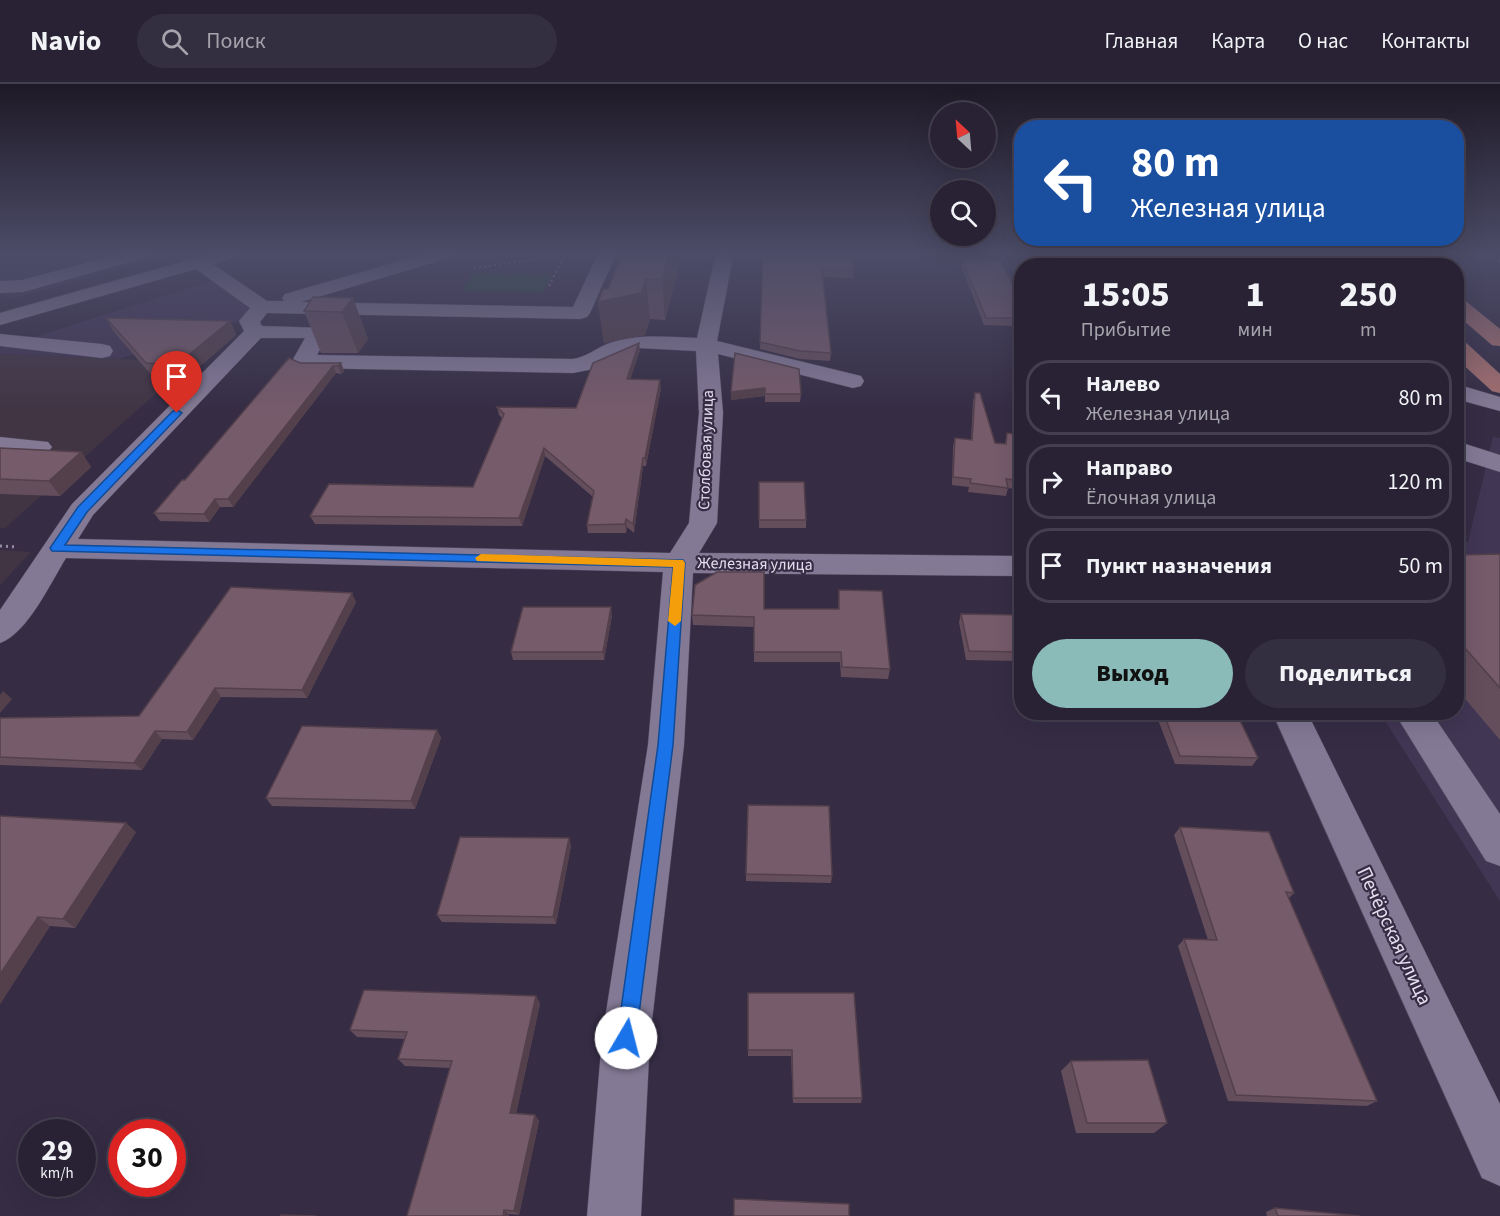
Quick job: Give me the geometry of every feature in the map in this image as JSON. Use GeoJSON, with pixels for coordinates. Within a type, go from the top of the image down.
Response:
{"type":"FeatureCollection","features":[{"type":"Feature","properties":{"kind":"main road"},"geometry":{"type":"LineString","coordinates":[[1464,310],[1500,340]]}},
{"type":"Feature","properties":{"kind":"main road"},"geometry":{"type":"LineString","coordinates":[[1464,353],[1500,386]]}},
{"type":"Feature","properties":{"kind":"street"},"geometry":{"type":"LineString","coordinates":[[0,319],[47,305]]}},
{"type":"Feature","properties":{"kind":"street"},"geometry":{"type":"LineString","coordinates":[[259,305],[262,307],[580,313],[584,305]]}},
{"type":"Feature","properties":{"kind":"street"},"geometry":{"type":"LineString","coordinates":[[255,332],[249,321],[262,307],[269,305]]}},
{"type":"Feature","properties":{"kind":"street","name":"Столбовая улица"},"geometry":{"type":"LineString","coordinates":[[614,1216],[626,1038],[666,745],[679,563],[703,523],[711,413],[706,345],[714,305]]}},
{"type":"Feature","properties":{"kind":"street"},"geometry":{"type":"LineString","coordinates":[[1,341],[49,327]]}},
{"type":"Feature","properties":{"kind":"street"},"geometry":{"type":"LineString","coordinates":[[0,631],[15,614],[82,510],[255,332],[320,332],[303,361],[573,366],[590,363],[615,349],[637,342],[706,345],[853,381]]}},
{"type":"Feature","properties":{"kind":"street"},"geometry":{"type":"LineString","coordinates":[[1,341],[102,351]]}},
{"type":"Feature","properties":{"kind":"street"},"geometry":{"type":"LineString","coordinates":[[1464,393],[1500,404]]}},
{"type":"Feature","properties":{"kind":"street"},"geometry":{"type":"LineString","coordinates":[[0,445],[39,447]]}},
{"type":"Feature","properties":{"kind":"street"},"geometry":{"type":"LineString","coordinates":[[1464,451],[1500,464]]}},
{"type":"Feature","properties":{"kind":"street","name":"Железная улица"},"geometry":{"type":"LineString","coordinates":[[56,548],[679,563],[1014,566]]}},
{"type":"Feature","properties":{"kind":"street","name":"Печёрская улица"},"geometry":{"type":"LineString","coordinates":[[1293,720],[1500,1160]]}},
{"type":"Feature","properties":{"kind":"street"},"geometry":{"type":"LineString","coordinates":[[1416,720],[1500,848]]}},
{"type":"Feature","properties":{"kind":"shaded area"},"geometry":{"type":"Polygon","coordinates":[[[136,305],[247,305],[259,314],[119,359],[0,354],[0,348],[136,305]]]}},
{"type":"Feature","properties":{"kind":"shaded area"},"geometry":{"type":"Polygon","coordinates":[[[0,354],[191,362],[5,528],[0,528],[0,354]]]}},
{"type":"Feature","properties":{"kind":"shaded area"},"geometry":{"type":"Polygon","coordinates":[[[1493,437],[1500,438],[1500,901],[1384,720],[1464,720],[1464,542],[1468,542],[1493,437]]]}},
{"type":"Feature","properties":{"kind":"shaded area"},"geometry":{"type":"Polygon","coordinates":[[[0,550],[31,552],[0,585],[0,550]]]}},
{"type":"Feature","properties":{"kind":"building"},"geometry":{"type":"Polygon","coordinates":[[[308,305],[348,305],[342,312],[304,311],[308,305]]]}},
{"type":"Feature","properties":{"kind":"building"},"geometry":{"type":"Polygon","coordinates":[[[761,305],[826,305],[831,353],[800,351],[760,342],[761,305]]]}},
{"type":"Feature","properties":{"kind":"building"},"geometry":{"type":"Polygon","coordinates":[[[981,305],[1014,305],[1014,318],[986,318],[981,305]]]}},
{"type":"Feature","properties":{"kind":"building"},"geometry":{"type":"Polygon","coordinates":[[[106,318],[230,321],[176,365],[146,363],[106,318]]]}},
{"type":"Feature","properties":{"kind":"building"},"geometry":{"type":"Polygon","coordinates":[[[639,343],[627,379],[660,380],[645,458],[643,458],[633,524],[626,519],[625,524],[587,525],[594,491],[544,448],[519,518],[310,516],[329,484],[473,487],[504,414],[497,407],[576,408],[593,363],[639,343]]]}},
{"type":"Feature","properties":{"kind":"building"},"geometry":{"type":"Polygon","coordinates":[[[735,353],[799,369],[801,394],[765,394],[765,388],[731,392],[735,353]]]}},
{"type":"Feature","properties":{"kind":"building"},"geometry":{"type":"Polygon","coordinates":[[[289,358],[300,363],[341,363],[333,366],[228,499],[215,499],[204,514],[154,513],[182,480],[185,480],[289,358]]]}},
{"type":"Feature","properties":{"kind":"building"},"geometry":{"type":"Polygon","coordinates":[[[975,393],[980,393],[995,443],[1006,444],[1007,433],[1014,434],[1014,480],[1006,479],[1008,488],[970,483],[971,479],[953,477],[955,438],[972,440],[975,393]]]}},
{"type":"Feature","properties":{"kind":"building"},"geometry":{"type":"Polygon","coordinates":[[[0,448],[81,452],[49,481],[0,479],[0,448]]]}},
{"type":"Feature","properties":{"kind":"building"},"geometry":{"type":"Polygon","coordinates":[[[759,482],[804,482],[806,520],[759,520],[759,482]]]}},
{"type":"Feature","properties":{"kind":"building"},"geometry":{"type":"Polygon","coordinates":[[[1500,554],[1500,688],[1464,647],[1464,555],[1500,554]]]}},
{"type":"Feature","properties":{"kind":"building"},"geometry":{"type":"Polygon","coordinates":[[[717,572],[764,572],[764,609],[839,609],[839,590],[882,591],[890,669],[842,667],[841,652],[754,652],[754,617],[692,615],[695,585],[717,572]]]}},
{"type":"Feature","properties":{"kind":"building"},"geometry":{"type":"Polygon","coordinates":[[[231,587],[352,593],[302,690],[215,688],[187,732],[155,731],[134,763],[0,757],[0,718],[139,716],[231,587]]]}},
{"type":"Feature","properties":{"kind":"building"},"geometry":{"type":"Polygon","coordinates":[[[523,607],[611,607],[603,652],[511,652],[523,607]]]}},
{"type":"Feature","properties":{"kind":"building"},"geometry":{"type":"Polygon","coordinates":[[[961,614],[1014,615],[1014,652],[969,651],[961,614]]]}},
{"type":"Feature","properties":{"kind":"building"},"geometry":{"type":"Polygon","coordinates":[[[1166,720],[1240,720],[1258,758],[1180,756],[1166,720]]]}},
{"type":"Feature","properties":{"kind":"building"},"geometry":{"type":"Polygon","coordinates":[[[302,726],[437,730],[411,801],[266,798],[302,726]]]}},
{"type":"Feature","properties":{"kind":"building"},"geometry":{"type":"Polygon","coordinates":[[[748,805],[829,806],[832,876],[746,874],[748,805]]]}},
{"type":"Feature","properties":{"kind":"building"},"geometry":{"type":"Polygon","coordinates":[[[0,816],[126,823],[63,919],[38,917],[0,974],[0,816]]]}},
{"type":"Feature","properties":{"kind":"building"},"geometry":{"type":"Polygon","coordinates":[[[1180,827],[1269,832],[1294,893],[1286,892],[1377,1101],[1236,1095],[1184,939],[1217,940],[1180,827]]]}},
{"type":"Feature","properties":{"kind":"building"},"geometry":{"type":"Polygon","coordinates":[[[460,837],[569,838],[553,917],[437,915],[460,837]]]}},
{"type":"Feature","properties":{"kind":"building"},"geometry":{"type":"Polygon","coordinates":[[[364,990],[536,996],[510,1113],[535,1115],[514,1211],[504,1210],[503,1216],[407,1216],[452,1061],[398,1059],[407,1032],[350,1030],[364,990]]]}},
{"type":"Feature","properties":{"kind":"building"},"geometry":{"type":"Polygon","coordinates":[[[748,993],[854,993],[862,1098],[793,1098],[792,1050],[748,1050],[748,993]]]}},
{"type":"Feature","properties":{"kind":"building"},"geometry":{"type":"Polygon","coordinates":[[[1148,1060],[1167,1123],[1087,1123],[1071,1061],[1148,1060]]]}},
{"type":"Feature","properties":{"kind":"building"},"geometry":{"type":"Polygon","coordinates":[[[734,1199],[849,1204],[849,1216],[734,1216],[734,1199]]]}},
{"type":"Feature","properties":{"kind":"building"},"geometry":{"type":"Polygon","coordinates":[[[1275,1208],[1360,1216],[1278,1216],[1275,1208]]]}},
{"type":"Feature","properties":{"kind":"slow traffic"},"geometry":{"type":"LineString","coordinates":[[481,558],[679,563],[675,621]]}},
{"type":"Feature","properties":{"kind":"route"},"geometry":{"type":"LineString","coordinates":[[177,413],[82,510],[56,548],[679,563],[666,745],[626,1038]]}}]}
